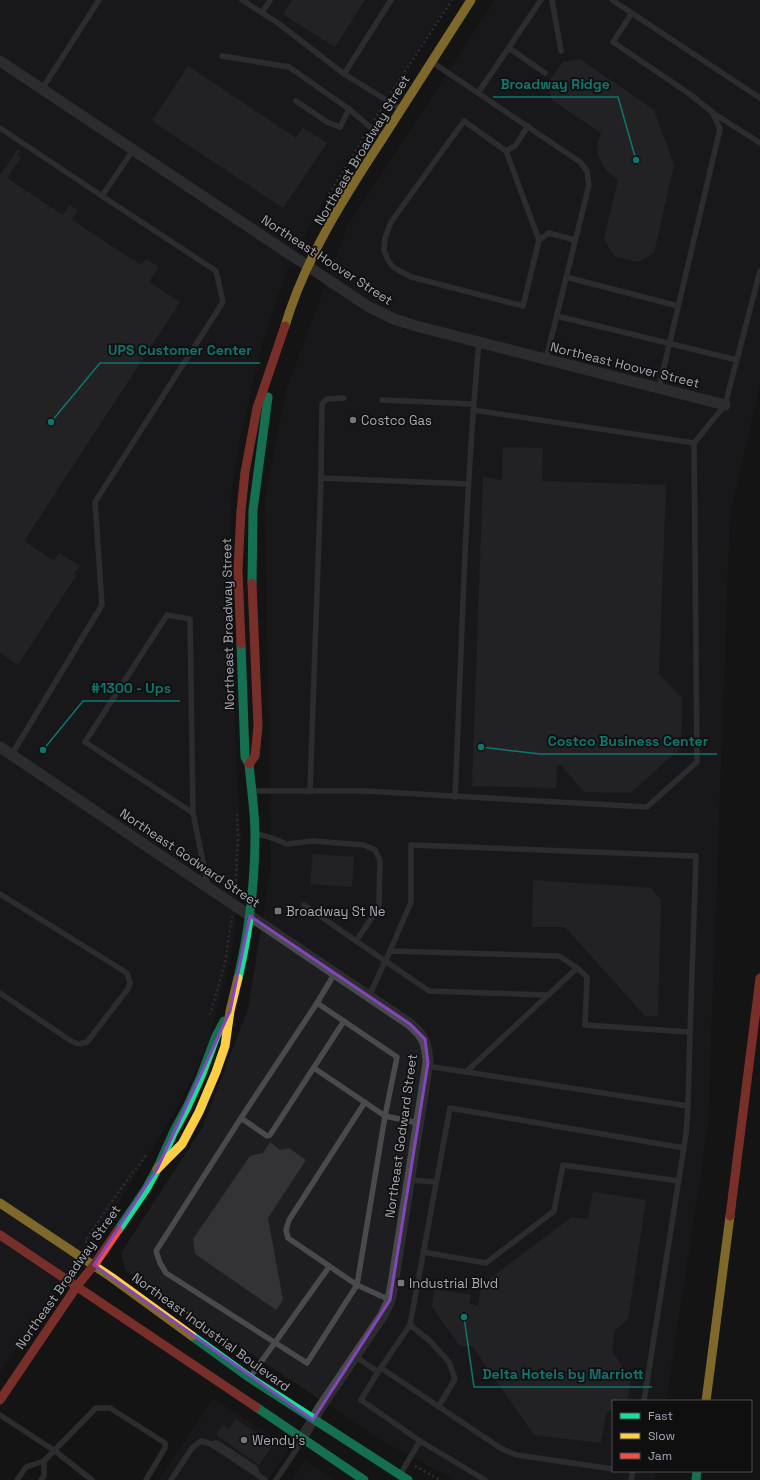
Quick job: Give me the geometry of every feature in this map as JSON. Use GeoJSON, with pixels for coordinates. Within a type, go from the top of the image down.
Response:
{"type":"FeatureCollection","features":[{"type":"Feature","properties":{"kind":"main road","name":"Northeast Broadway Street"},"geometry":{"type":"LineString","coordinates":[[157,1169],[182,1144],[199,1112],[216,1072],[225,1046],[230,1011],[250,916],[254,876],[255,833],[249,764],[245,756],[243,722],[238,541],[245,472],[253,422],[260,394],[272,366],[287,319],[308,266],[353,184],[471,0]]}},
{"type":"Feature","properties":{"kind":"main road","name":"Northeast Broadway Street"},"geometry":{"type":"LineString","coordinates":[[249,764],[255,756],[258,726],[251,568],[253,510],[272,366]]}},
{"type":"Feature","properties":{"kind":"main road"},"geometry":{"type":"LineString","coordinates":[[706,1400],[760,978]]}},
{"type":"Feature","properties":{"kind":"main road","name":"Northeast Broadway Street"},"geometry":{"type":"LineString","coordinates":[[0,1400],[77,1286],[94,1265],[146,1188],[157,1169],[174,1131],[187,1107],[201,1076],[216,1036],[230,1011]]}},
{"type":"Feature","properties":{"kind":"main road","name":"Northeast Industrial Boulevard"},"geometry":{"type":"LineString","coordinates":[[0,1203],[94,1265],[250,1378],[404,1478]]}},
{"type":"Feature","properties":{"kind":"main road"},"geometry":{"type":"LineString","coordinates":[[0,1235],[364,1480]]}},
{"type":"Feature","properties":{"kind":"street","name":"Northeast Hoover Street"},"geometry":{"type":"LineString","coordinates":[[0,61],[369,307],[382,314],[416,326],[726,405]]}},
{"type":"Feature","properties":{"kind":"street","name":"Northeast Godward Street"},"geometry":{"type":"LineString","coordinates":[[0,747],[369,996],[419,1032],[425,1039],[427,1066],[390,1300],[383,1315],[302,1438]]}},
{"type":"Feature","properties":{"kind":"lane"},"geometry":{"type":"LineString","coordinates":[[42,89],[99,0]]}},
{"type":"Feature","properties":{"kind":"lane"},"geometry":{"type":"LineString","coordinates":[[242,0],[278,23],[344,74],[401,109]]}},
{"type":"Feature","properties":{"kind":"lane"},"geometry":{"type":"LineString","coordinates":[[262,13],[270,0]]}},
{"type":"Feature","properties":{"kind":"lane"},"geometry":{"type":"LineString","coordinates":[[344,74],[391,0]]}},
{"type":"Feature","properties":{"kind":"lane"},"geometry":{"type":"LineString","coordinates":[[478,93],[541,0]]}},
{"type":"Feature","properties":{"kind":"lane"},"geometry":{"type":"LineString","coordinates":[[552,0],[561,51]]}},
{"type":"Feature","properties":{"kind":"lane"},"geometry":{"type":"LineString","coordinates":[[612,0],[760,98]]}},
{"type":"Feature","properties":{"kind":"lane"},"geometry":{"type":"LineString","coordinates":[[632,13],[613,42],[691,95],[712,112],[760,143]]}},
{"type":"Feature","properties":{"kind":"lane"},"geometry":{"type":"LineString","coordinates":[[509,48],[545,73]]}},
{"type":"Feature","properties":{"kind":"lane"},"geometry":{"type":"LineString","coordinates":[[222,56],[289,67],[349,108],[370,127],[383,136]]}},
{"type":"Feature","properties":{"kind":"lane"},"geometry":{"type":"LineString","coordinates":[[431,62],[580,162],[587,171],[589,185],[546,359]]}},
{"type":"Feature","properties":{"kind":"lane"},"geometry":{"type":"LineString","coordinates":[[296,101],[327,122],[340,127],[349,108]]}},
{"type":"Feature","properties":{"kind":"lane"},"geometry":{"type":"LineString","coordinates":[[659,388],[720,129],[712,112]]}},
{"type":"Feature","properties":{"kind":"lane"},"geometry":{"type":"LineString","coordinates":[[464,121],[506,151],[539,240],[523,306],[411,277],[393,267],[384,250],[385,238],[390,222],[464,121]]}},
{"type":"Feature","properties":{"kind":"lane"},"geometry":{"type":"LineString","coordinates":[[506,151],[515,146],[528,126]]}},
{"type":"Feature","properties":{"kind":"lane"},"geometry":{"type":"LineString","coordinates":[[0,128],[216,272],[223,302],[94,502],[102,605],[12,754]]}},
{"type":"Feature","properties":{"kind":"lane"},"geometry":{"type":"LineString","coordinates":[[102,196],[133,150]]}},
{"type":"Feature","properties":{"kind":"lane"},"geometry":{"type":"LineString","coordinates":[[539,240],[549,233],[575,240]]}},
{"type":"Feature","properties":{"kind":"lane"},"geometry":{"type":"LineString","coordinates":[[252,791],[364,791],[647,807],[697,762],[694,443],[726,405],[760,271]]}},
{"type":"Feature","properties":{"kind":"lane"},"geometry":{"type":"LineString","coordinates":[[566,277],[678,306]]}},
{"type":"Feature","properties":{"kind":"lane"},"geometry":{"type":"LineString","coordinates":[[556,316],[737,360]]}},
{"type":"Feature","properties":{"kind":"lane"},"geometry":{"type":"LineString","coordinates":[[455,796],[468,484],[479,342]]}},
{"type":"Feature","properties":{"kind":"lane"},"geometry":{"type":"LineString","coordinates":[[310,791],[321,478],[322,404],[327,399],[344,398]]}},
{"type":"Feature","properties":{"kind":"lane"},"geometry":{"type":"LineString","coordinates":[[382,400],[473,407],[694,443]]}},
{"type":"Feature","properties":{"kind":"lane"},"geometry":{"type":"LineString","coordinates":[[321,478],[468,484]]}},
{"type":"Feature","properties":{"kind":"lane"},"geometry":{"type":"LineString","coordinates":[[193,813],[85,742],[167,615],[190,619],[193,813],[208,887]]}},
{"type":"Feature","properties":{"kind":"lane"},"geometry":{"type":"LineString","coordinates":[[255,833],[287,844],[314,841],[364,845],[375,850],[380,860],[379,904],[377,910],[356,941]]}},
{"type":"Feature","properties":{"kind":"lane"},"geometry":{"type":"LineString","coordinates":[[369,996],[411,902],[411,845],[696,856],[686,1134],[644,1400]]}},
{"type":"Feature","properties":{"kind":"lane"},"geometry":{"type":"LineString","coordinates":[[0,894],[127,974],[130,983],[128,989],[88,1042],[79,1044],[71,1041],[0,993]]}},
{"type":"Feature","properties":{"kind":"lane"},"geometry":{"type":"LineString","coordinates":[[304,905],[430,991],[547,995]]}},
{"type":"Feature","properties":{"kind":"lane"},"geometry":{"type":"LineString","coordinates":[[390,951],[559,956],[587,977],[585,1025],[690,1032]]}},
{"type":"Feature","properties":{"kind":"lane"},"geometry":{"type":"LineString","coordinates":[[466,1072],[577,968]]}},
{"type":"Feature","properties":{"kind":"lane"},"geometry":{"type":"LineString","coordinates":[[317,1003],[397,1057],[357,1285],[307,1363],[166,1273],[160,1263],[156,1251],[335,973]]}},
{"type":"Feature","properties":{"kind":"lane"},"geometry":{"type":"LineString","coordinates":[[241,1118],[267,1136],[270,1135],[344,1021]]}},
{"type":"Feature","properties":{"kind":"lane"},"geometry":{"type":"LineString","coordinates":[[427,1066],[688,1106]]}},
{"type":"Feature","properties":{"kind":"lane"},"geometry":{"type":"LineString","coordinates":[[314,1068],[386,1116],[418,1123]]}},
{"type":"Feature","properties":{"kind":"lane"},"geometry":{"type":"LineString","coordinates":[[365,1102],[289,1220],[286,1230],[288,1238],[329,1267],[357,1285],[390,1300]]}},
{"type":"Feature","properties":{"kind":"lane"},"geometry":{"type":"LineString","coordinates":[[485,1480],[420,1441],[361,1400],[410,1325],[450,1108],[684,1148]]}},
{"type":"Feature","properties":{"kind":"lane"},"geometry":{"type":"LineString","coordinates":[[423,1252],[486,1263],[554,1211],[563,1165],[679,1181]]}},
{"type":"Feature","properties":{"kind":"lane"},"geometry":{"type":"LineString","coordinates":[[410,1180],[436,1182]]}},
{"type":"Feature","properties":{"kind":"lane"},"geometry":{"type":"LineString","coordinates":[[250,1378],[329,1267]]}},
{"type":"Feature","properties":{"kind":"lane"},"geometry":{"type":"LineString","coordinates":[[410,1325],[450,1362],[455,1379],[439,1406]]}},
{"type":"Feature","properties":{"kind":"lane"},"geometry":{"type":"LineString","coordinates":[[355,1356],[439,1406],[502,1449],[517,1456],[612,1468]]}},
{"type":"Feature","properties":{"kind":"lane"},"geometry":{"type":"LineString","coordinates":[[17,1480],[26,1467],[44,1461],[96,1408],[110,1408],[166,1443],[165,1448],[146,1480]]}},
{"type":"Feature","properties":{"kind":"lane"},"geometry":{"type":"LineString","coordinates":[[0,1415],[55,1450],[92,1480]]}},
{"type":"Feature","properties":{"kind":"lane"},"geometry":{"type":"LineString","coordinates":[[276,1480],[296,1450],[302,1438]]}},
{"type":"Feature","properties":{"kind":"lane"},"geometry":{"type":"LineString","coordinates":[[171,1480],[196,1443],[201,1441],[210,1444],[264,1480]]}},
{"type":"Feature","properties":{"kind":"lane"},"geometry":{"type":"LineString","coordinates":[[404,1478],[420,1441]]}},
{"type":"Feature","properties":{"kind":"lane"},"geometry":{"type":"LineString","coordinates":[[41,1480],[44,1476],[44,1461]]}},
{"type":"Feature","properties":{"kind":"highlighted area"},"geometry":{"type":"Polygon","coordinates":[[[250,916],[410,1024],[425,1039],[428,1063],[390,1300],[313,1420],[94,1265],[157,1169],[230,1011],[250,916]]]}},
{"type":"Feature","properties":{"kind":"shaded area"},"geometry":{"type":"Polygon","coordinates":[[[0,0],[450,0],[345,163],[318,210],[286,272],[261,347],[251,390],[240,439],[232,488],[230,533],[230,586],[237,783],[241,836],[235,925],[230,962],[208,1043],[194,1075],[173,1115],[81,1263],[62,1283],[0,1372],[0,0]]]}},
{"type":"Feature","properties":{"kind":"shaded area"},"geometry":{"type":"Polygon","coordinates":[[[495,0],[760,0],[760,386],[730,513],[708,1126],[666,1400],[612,1400],[612,1472],[655,1472],[654,1480],[454,1480],[379,1439],[125,1270],[121,1253],[202,1128],[248,1009],[271,867],[265,499],[286,391],[348,225],[495,0]]]}},
{"type":"Feature","properties":{"kind":"shaded area"},"geometry":{"type":"Polygon","coordinates":[[[213,1398],[289,1448],[268,1480],[159,1480],[213,1398]]]}},
{"type":"Feature","properties":{"kind":"shaded area"},"geometry":{"type":"Polygon","coordinates":[[[305,1461],[333,1480],[292,1480],[305,1461]]]}},
{"type":"Feature","properties":{"kind":"building"},"geometry":{"type":"Polygon","coordinates":[[[292,0],[365,0],[335,47],[283,14],[292,0]]]}},
{"type":"Feature","properties":{"kind":"building"},"geometry":{"type":"Polygon","coordinates":[[[580,59],[654,110],[674,165],[654,253],[638,262],[614,256],[604,239],[618,180],[605,169],[598,155],[597,144],[601,133],[552,100],[548,82],[563,62],[580,59]]]}},
{"type":"Feature","properties":{"kind":"building"},"geometry":{"type":"Polygon","coordinates":[[[188,66],[296,138],[303,128],[327,143],[283,208],[152,121],[188,66]]]}},
{"type":"Feature","properties":{"kind":"building"},"geometry":{"type":"Polygon","coordinates":[[[18,149],[20,151],[17,155],[21,158],[7,178],[63,215],[69,205],[78,210],[72,220],[141,265],[146,259],[159,267],[149,282],[180,302],[24,541],[54,561],[59,553],[80,566],[74,574],[76,576],[18,665],[0,653],[0,174],[18,149]]]}},
{"type":"Feature","properties":{"kind":"building"},"geometry":{"type":"Polygon","coordinates":[[[503,447],[543,448],[542,481],[666,485],[659,674],[682,698],[681,748],[630,793],[584,792],[561,765],[557,765],[556,788],[472,786],[483,477],[502,480],[503,447]]]}},
{"type":"Feature","properties":{"kind":"building"},"geometry":{"type":"Polygon","coordinates":[[[313,854],[354,857],[352,887],[310,884],[313,854]]]}},
{"type":"Feature","properties":{"kind":"building"},"geometry":{"type":"Polygon","coordinates":[[[533,880],[651,888],[661,900],[658,1016],[645,1016],[565,927],[532,927],[533,880]]]}},
{"type":"Feature","properties":{"kind":"building"},"geometry":{"type":"Polygon","coordinates":[[[270,1142],[280,1150],[289,1148],[306,1160],[268,1218],[283,1300],[276,1310],[195,1254],[193,1239],[250,1156],[263,1153],[270,1142]]]}},
{"type":"Feature","properties":{"kind":"building"},"geometry":{"type":"Polygon","coordinates":[[[593,1192],[646,1200],[628,1320],[615,1330],[612,1351],[631,1379],[628,1398],[625,1400],[612,1400],[612,1409],[606,1413],[601,1443],[534,1435],[472,1346],[460,1346],[432,1307],[434,1289],[471,1295],[469,1304],[478,1306],[481,1285],[572,1217],[588,1219],[593,1192]]]}},
{"type":"Feature","properties":{"kind":"building","name":"Wendy's"},"geometry":{"type":"Polygon","coordinates":[[[236,1419],[273,1445],[259,1465],[216,1435],[223,1425],[229,1429],[236,1419]]]}},
{"type":"Feature","properties":{"kind":"traffic: fast"},"geometry":{"type":"LineString","coordinates":[[252,583],[253,510],[268,397]]}},
{"type":"Feature","properties":{"kind":"traffic: fast"},"geometry":{"type":"LineString","coordinates":[[238,978],[251,907],[255,835],[254,808],[249,764],[245,757],[241,644]]}},
{"type":"Feature","properties":{"kind":"traffic: fast"},"geometry":{"type":"LineString","coordinates":[[118,1230],[146,1189],[157,1169],[174,1131],[187,1107],[201,1076],[216,1036],[224,1021]]}},
{"type":"Feature","properties":{"kind":"traffic: fast"},"geometry":{"type":"LineString","coordinates":[[192,1336],[250,1378],[408,1480]]}},
{"type":"Feature","properties":{"kind":"traffic: fast"},"geometry":{"type":"LineString","coordinates":[[256,1407],[364,1480]]}},
{"type":"Feature","properties":{"kind":"traffic: fast"},"geometry":{"type":"LineString","coordinates":[[696,1480],[697,1472]]}},
{"type":"Feature","properties":{"kind":"traffic: slow"},"geometry":{"type":"LineString","coordinates":[[285,326],[303,277],[339,207],[471,0]]}},
{"type":"Feature","properties":{"kind":"traffic: slow"},"geometry":{"type":"LineString","coordinates":[[157,1169],[182,1144],[199,1112],[216,1072],[225,1046],[230,1011],[238,978]]}},
{"type":"Feature","properties":{"kind":"traffic: slow"},"geometry":{"type":"LineString","coordinates":[[0,1203],[111,1277],[192,1336]]}},
{"type":"Feature","properties":{"kind":"traffic: slow"},"geometry":{"type":"LineString","coordinates":[[706,1400],[730,1216]]}},
{"type":"Feature","properties":{"kind":"traffic: jam"},"geometry":{"type":"LineString","coordinates":[[241,644],[238,570],[241,511],[245,472],[257,408],[285,326]]}},
{"type":"Feature","properties":{"kind":"traffic: jam"},"geometry":{"type":"LineString","coordinates":[[249,764],[255,756],[258,726],[252,583]]}},
{"type":"Feature","properties":{"kind":"traffic: jam"},"geometry":{"type":"LineString","coordinates":[[730,1216],[760,978]]}},
{"type":"Feature","properties":{"kind":"traffic: jam"},"geometry":{"type":"LineString","coordinates":[[0,1400],[77,1286],[94,1265],[118,1230]]}},
{"type":"Feature","properties":{"kind":"traffic: jam"},"geometry":{"type":"LineString","coordinates":[[0,1235],[256,1407]]}},
{"type":"Feature","properties":{"kind":"place","name":"Broadway Ridge"},"geometry":{"type":"Point","coordinates":[636,160]}},
{"type":"Feature","properties":{"kind":"place","name":"Costco Gas"},"geometry":{"type":"Point","coordinates":[353,420]}},
{"type":"Feature","properties":{"kind":"place","name":"UPS Customer Center"},"geometry":{"type":"Point","coordinates":[51,422]}},
{"type":"Feature","properties":{"kind":"place","name":"Costco Business Center"},"geometry":{"type":"Point","coordinates":[481,747]}},
{"type":"Feature","properties":{"kind":"place","name":"#1300 - Ups"},"geometry":{"type":"Point","coordinates":[43,750]}},
{"type":"Feature","properties":{"kind":"place","name":"Broadway St Ne"},"geometry":{"type":"Point","coordinates":[278,911]}},
{"type":"Feature","properties":{"kind":"place","name":"Industrial Blvd"},"geometry":{"type":"Point","coordinates":[401,1283]}},
{"type":"Feature","properties":{"kind":"place","name":"Delta Hotels by Marriott"},"geometry":{"type":"Point","coordinates":[464,1317]}},
{"type":"Feature","properties":{"kind":"place","name":"Wendy's"},"geometry":{"type":"Point","coordinates":[244,1440]}}]}
